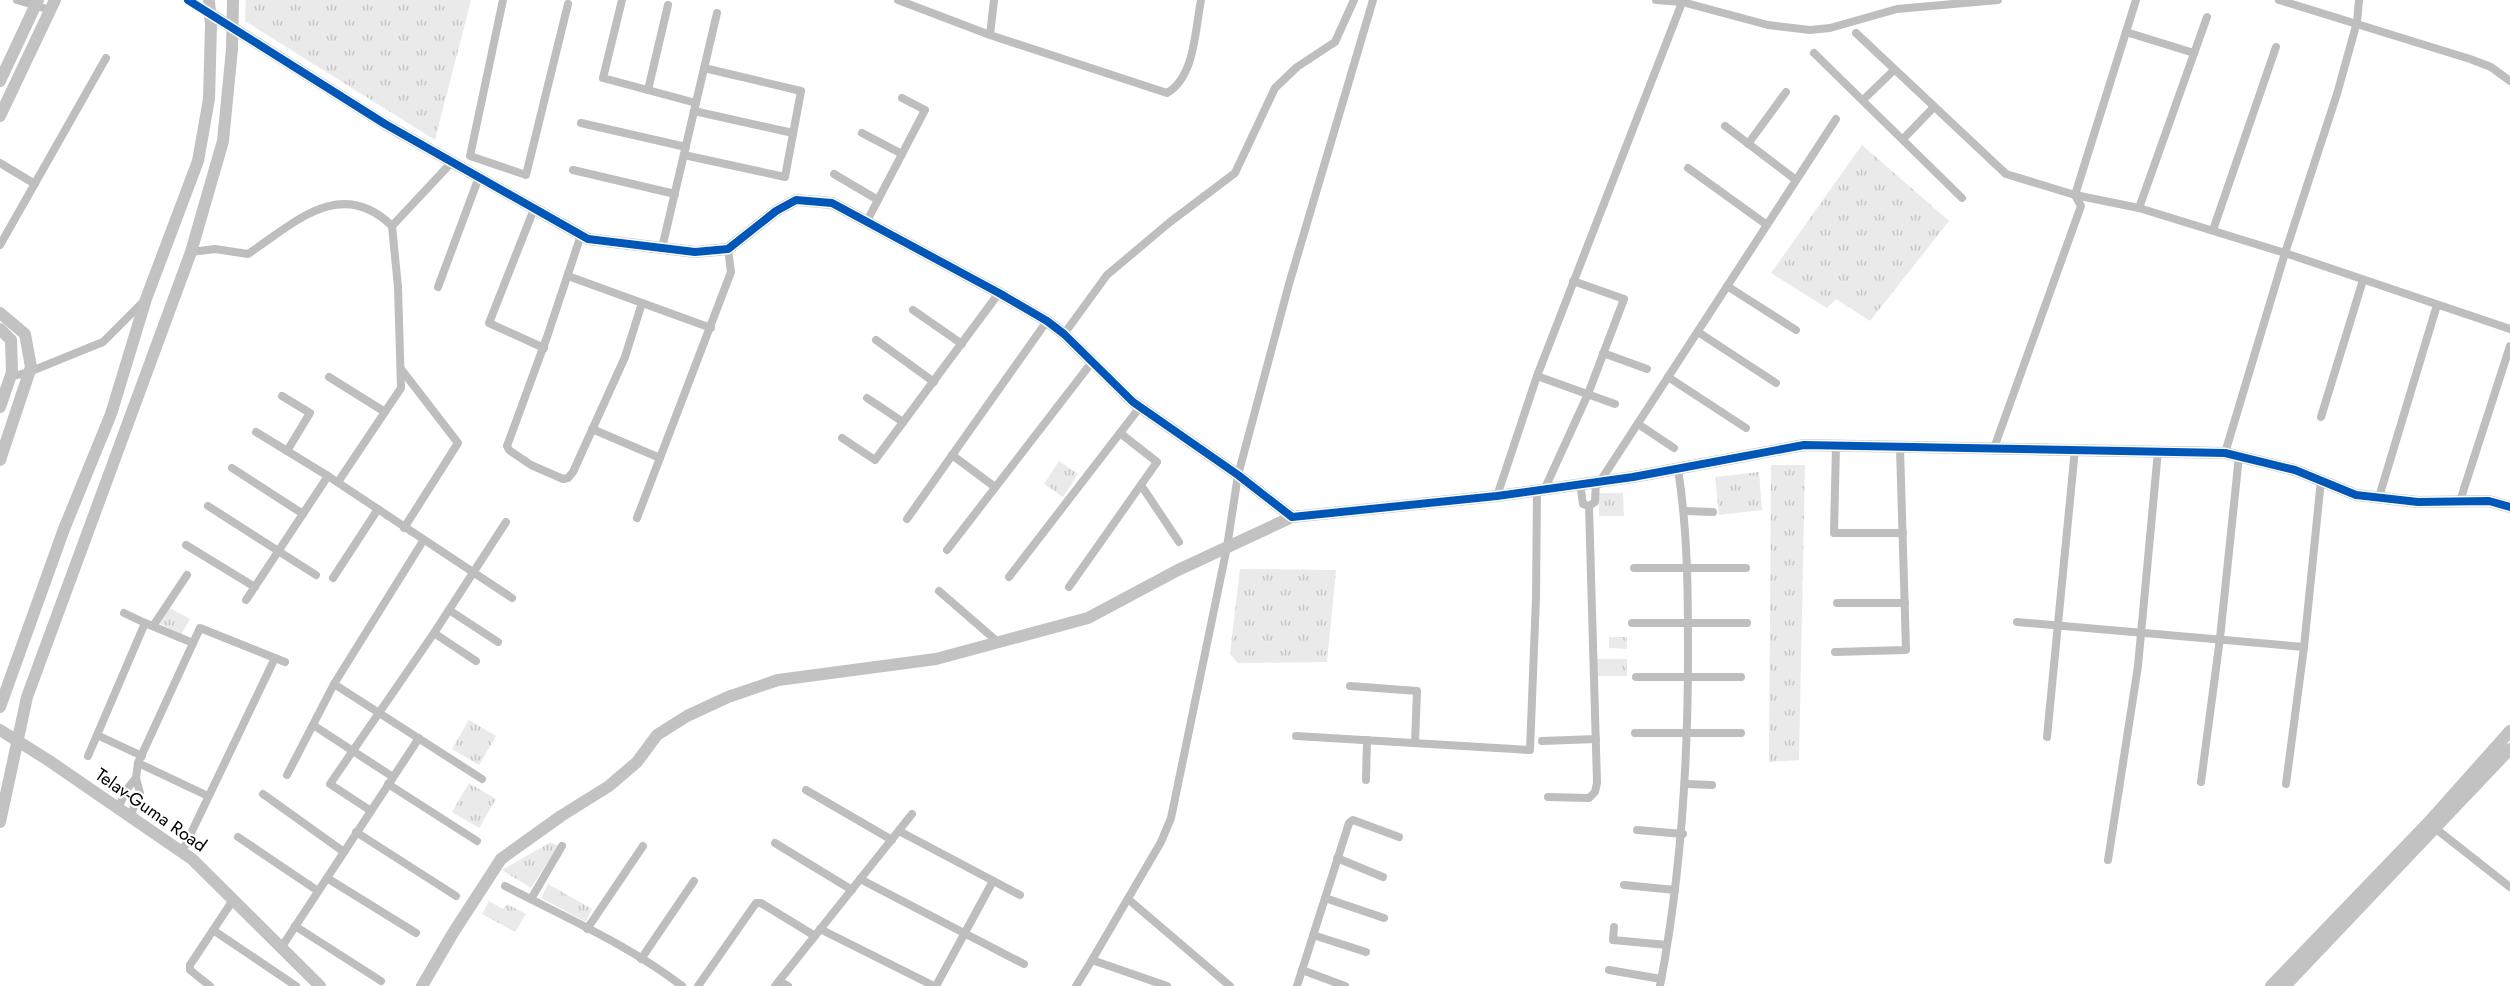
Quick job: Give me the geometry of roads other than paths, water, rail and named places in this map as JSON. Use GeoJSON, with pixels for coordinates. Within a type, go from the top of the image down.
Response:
{"type":"FeatureCollection","features":[{"type":"Feature","properties":{"kind":"street"},"geometry":{"type":"LineString","coordinates":[[0,116],[53,5],[16,0]]}},
{"type":"Feature","properties":{"kind":"street"},"geometry":{"type":"LineString","coordinates":[[188,0],[209,7],[233,28],[385,124],[588,239],[695,252],[728,249],[776,211],[796,200],[832,203],[999,292],[1047,321],[1064,334],[1140,407],[1238,475],[1292,517]]}},
{"type":"Feature","properties":{"kind":"street"},"geometry":{"type":"LineString","coordinates":[[0,822],[27,698],[191,252],[223,141],[233,28],[233,0]]}},
{"type":"Feature","properties":{"kind":"street"},"geometry":{"type":"LineString","coordinates":[[503,0],[470,156],[526,175],[568,4]]}},
{"type":"Feature","properties":{"kind":"street"},"geometry":{"type":"LineString","coordinates":[[622,0],[603,78],[648,90],[695,107],[793,133]]}},
{"type":"Feature","properties":{"kind":"street"},"geometry":{"type":"LineString","coordinates":[[898,0],[990,35],[1167,93],[1178,87],[1186,74],[1201,0]]}},
{"type":"Feature","properties":{"kind":"street"},"geometry":{"type":"LineString","coordinates":[[990,35],[994,0]]}},
{"type":"Feature","properties":{"kind":"street"},"geometry":{"type":"LineString","coordinates":[[1064,334],[1107,275],[1170,222],[1235,173],[1275,88],[1297,67],[1335,42],[1354,0]]}},
{"type":"Feature","properties":{"kind":"street"},"geometry":{"type":"LineString","coordinates":[[1076,986],[1161,842],[1171,818],[1227,547],[1238,475],[1289,284],[1373,0]]}},
{"type":"Feature","properties":{"kind":"street"},"geometry":{"type":"LineString","coordinates":[[1656,0],[1682,1],[1768,26],[1810,30],[1830,28],[1897,9],[1998,0]]}},
{"type":"Feature","properties":{"kind":"street"},"geometry":{"type":"LineString","coordinates":[[1994,448],[2077,223],[2082,206],[2075,195],[2136,0]]}},
{"type":"Feature","properties":{"kind":"street"},"geometry":{"type":"LineString","coordinates":[[2279,0],[2357,22],[2470,59],[2491,67],[2510,81]]}},
{"type":"Feature","properties":{"kind":"street"},"geometry":{"type":"LineString","coordinates":[[2225,453],[2285,254],[2337,94],[2357,22],[2359,0]]}},
{"type":"Feature","properties":{"kind":"street"},"geometry":{"type":"LineString","coordinates":[[1497,496],[1537,376],[1682,1]]}},
{"type":"Feature","properties":{"kind":"street"},"geometry":{"type":"LineString","coordinates":[[0,80],[37,2]]}},
{"type":"Feature","properties":{"kind":"street"},"geometry":{"type":"LineString","coordinates":[[648,90],[668,4]]}},
{"type":"Feature","properties":{"kind":"street"},"geometry":{"type":"LineString","coordinates":[[0,707],[64,529],[111,414],[146,299],[198,161],[209,99],[211,25],[209,7]]}},
{"type":"Feature","properties":{"kind":"street"},"geometry":{"type":"LineString","coordinates":[[662,248],[717,13]]}},
{"type":"Feature","properties":{"kind":"street"},"geometry":{"type":"LineString","coordinates":[[2139,208],[2207,17]]}},
{"type":"Feature","properties":{"kind":"street"},"geometry":{"type":"LineString","coordinates":[[2126,32],[2194,53]]}},
{"type":"Feature","properties":{"kind":"street"},"geometry":{"type":"LineString","coordinates":[[1856,33],[2006,174],[2075,195],[2139,208],[2214,231],[2510,329]]}},
{"type":"Feature","properties":{"kind":"street"},"geometry":{"type":"LineString","coordinates":[[2214,231],[2276,47]]}},
{"type":"Feature","properties":{"kind":"street"},"geometry":{"type":"LineString","coordinates":[[1814,53],[1962,198]]}},
{"type":"Feature","properties":{"kind":"street"},"geometry":{"type":"LineString","coordinates":[[0,245],[106,58]]}},
{"type":"Feature","properties":{"kind":"street"},"geometry":{"type":"LineString","coordinates":[[581,123],[785,177],[801,91],[704,68]]}},
{"type":"Feature","properties":{"kind":"street"},"geometry":{"type":"LineString","coordinates":[[1863,100],[1894,70]]}},
{"type":"Feature","properties":{"kind":"street"},"geometry":{"type":"LineString","coordinates":[[1748,144],[1786,92]]}},
{"type":"Feature","properties":{"kind":"street"},"geometry":{"type":"LineString","coordinates":[[867,221],[925,110],[902,98]]}},
{"type":"Feature","properties":{"kind":"street"},"geometry":{"type":"LineString","coordinates":[[1903,139],[1934,107]]}},
{"type":"Feature","properties":{"kind":"street"},"geometry":{"type":"LineString","coordinates":[[1589,506],[1595,502],[1598,481],[1638,424],[1836,119]]}},
{"type":"Feature","properties":{"kind":"street"},"geometry":{"type":"LineString","coordinates":[[1725,126],[1796,180]]}},
{"type":"Feature","properties":{"kind":"street"},"geometry":{"type":"LineString","coordinates":[[862,133],[902,153]]}},
{"type":"Feature","properties":{"kind":"street"},"geometry":{"type":"LineString","coordinates":[[392,226],[453,162]]}},
{"type":"Feature","properties":{"kind":"street"},"geometry":{"type":"LineString","coordinates":[[0,163],[35,184]]}},
{"type":"Feature","properties":{"kind":"street"},"geometry":{"type":"LineString","coordinates":[[1688,168],[1767,225]]}},
{"type":"Feature","properties":{"kind":"street"},"geometry":{"type":"LineString","coordinates":[[573,170],[675,194]]}},
{"type":"Feature","properties":{"kind":"street"},"geometry":{"type":"LineString","coordinates":[[834,174],[878,200]]}},
{"type":"Feature","properties":{"kind":"street"},"geometry":{"type":"LineString","coordinates":[[438,287],[479,177]]}},
{"type":"Feature","properties":{"kind":"street"},"geometry":{"type":"LineString","coordinates":[[191,252],[215,249],[248,254],[299,217],[326,205],[355,206],[381,216],[392,226],[398,287],[401,388],[338,482]]}},
{"type":"Feature","properties":{"kind":"street"},"geometry":{"type":"LineString","coordinates":[[534,209],[489,322],[543,348]]}},
{"type":"Feature","properties":{"kind":"street"},"geometry":{"type":"LineString","coordinates":[[581,235],[507,446],[508,450],[531,465],[563,479],[568,478],[573,472],[625,357],[642,303]]}},
{"type":"Feature","properties":{"kind":"street"},"geometry":{"type":"LineString","coordinates":[[637,518],[731,272],[728,249]]}},
{"type":"Feature","properties":{"kind":"street"},"geometry":{"type":"LineString","coordinates":[[568,276],[711,328]]}},
{"type":"Feature","properties":{"kind":"street"},"geometry":{"type":"LineString","coordinates":[[2321,417],[2363,280]]}},
{"type":"Feature","properties":{"kind":"street"},"geometry":{"type":"LineString","coordinates":[[1296,736],[1530,750],[1541,488],[1588,394],[1624,299],[1573,281]]}},
{"type":"Feature","properties":{"kind":"street"},"geometry":{"type":"LineString","coordinates":[[1727,286],[1796,330]]}},
{"type":"Feature","properties":{"kind":"street"},"geometry":{"type":"LineString","coordinates":[[842,438],[875,460],[999,292]]}},
{"type":"Feature","properties":{"kind":"street"},"geometry":{"type":"LineString","coordinates":[[10,377],[29,372],[103,342],[146,299]]}},
{"type":"Feature","properties":{"kind":"street"},"geometry":{"type":"LineString","coordinates":[[2379,497],[2437,305]]}},
{"type":"Feature","properties":{"kind":"street"},"geometry":{"type":"LineString","coordinates":[[913,310],[962,344]]}},
{"type":"Feature","properties":{"kind":"street"},"geometry":{"type":"LineString","coordinates":[[0,313],[25,334],[31,367],[0,460]]}},
{"type":"Feature","properties":{"kind":"street"},"geometry":{"type":"LineString","coordinates":[[907,519],[1047,321]]}},
{"type":"Feature","properties":{"kind":"street"},"geometry":{"type":"LineString","coordinates":[[0,329],[11,340],[10,377],[0,407]]}},
{"type":"Feature","properties":{"kind":"street"},"geometry":{"type":"LineString","coordinates":[[1698,332],[1776,382]]}},
{"type":"Feature","properties":{"kind":"street"},"geometry":{"type":"LineString","coordinates":[[876,340],[934,382]]}},
{"type":"Feature","properties":{"kind":"street"},"geometry":{"type":"LineString","coordinates":[[2460,501],[2510,346]]}},
{"type":"Feature","properties":{"kind":"street"},"geometry":{"type":"LineString","coordinates":[[1603,353],[1647,369]]}},
{"type":"Feature","properties":{"kind":"street"},"geometry":{"type":"LineString","coordinates":[[947,550],[1092,362]]}},
{"type":"Feature","properties":{"kind":"street"},"geometry":{"type":"LineString","coordinates":[[401,369],[459,443],[404,528]]}},
{"type":"Feature","properties":{"kind":"street"},"geometry":{"type":"LineString","coordinates":[[328,376],[386,412]]}},
{"type":"Feature","properties":{"kind":"street"},"geometry":{"type":"LineString","coordinates":[[1537,376],[1615,405]]}},
{"type":"Feature","properties":{"kind":"street"},"geometry":{"type":"LineString","coordinates":[[1668,377],[1746,428]]}},
{"type":"Feature","properties":{"kind":"street"},"geometry":{"type":"LineString","coordinates":[[282,396],[310,413],[286,451]]}},
{"type":"Feature","properties":{"kind":"street"},"geometry":{"type":"LineString","coordinates":[[867,398],[903,422]]}},
{"type":"Feature","properties":{"kind":"street"},"geometry":{"type":"LineString","coordinates":[[1009,577],[1140,407]]}},
{"type":"Feature","properties":{"kind":"street"},"geometry":{"type":"LineString","coordinates":[[1638,424],[1674,447]]}},
{"type":"Feature","properties":{"kind":"street"},"geometry":{"type":"LineString","coordinates":[[592,429],[660,458]]}},
{"type":"Feature","properties":{"kind":"street"},"geometry":{"type":"LineString","coordinates":[[256,432],[338,482],[423,541],[474,571],[512,598]]}},
{"type":"Feature","properties":{"kind":"street"},"geometry":{"type":"LineString","coordinates":[[1069,587],[1157,462],[1120,433]]}},
{"type":"Feature","properties":{"kind":"street"},"geometry":{"type":"LineString","coordinates":[[422,986],[453,933],[501,860],[561,816],[609,786],[637,762],[657,735],[687,716],[728,697],[778,680],[936,659],[1088,618],[1178,570],[1292,517],[1497,496],[1678,469],[1804,445],[2225,453],[2295,470],[2356,495],[2418,502],[2489,501],[2510,507]]}},
{"type":"Feature","properties":{"kind":"street"},"geometry":{"type":"LineString","coordinates":[[1836,446],[1834,533],[1903,533]]}},
{"type":"Feature","properties":{"kind":"street"},"geometry":{"type":"LineString","coordinates":[[1835,652],[1905,650],[1900,447]]}},
{"type":"Feature","properties":{"kind":"street"},"geometry":{"type":"LineString","coordinates":[[2047,737],[2075,449]]}},
{"type":"Feature","properties":{"kind":"street"},"geometry":{"type":"LineString","coordinates":[[2108,860],[2138,666],[2158,451]]}},
{"type":"Feature","properties":{"kind":"street"},"geometry":{"type":"LineString","coordinates":[[952,455],[995,487]]}},
{"type":"Feature","properties":{"kind":"street"},"geometry":{"type":"LineString","coordinates":[[2201,782],[2220,638],[2239,456]]}},
{"type":"Feature","properties":{"kind":"street"},"geometry":{"type":"LineString","coordinates":[[232,468],[303,514]]}},
{"type":"Feature","properties":{"kind":"street"},"geometry":{"type":"LineString","coordinates":[[1609,970],[1661,982],[1683,834],[1686,784],[1689,568],[1678,469]]}},
{"type":"Feature","properties":{"kind":"street"},"geometry":{"type":"LineString","coordinates":[[246,600],[328,476]]}},
{"type":"Feature","properties":{"kind":"street"},"geometry":{"type":"LineString","coordinates":[[2286,784],[2304,647],[2321,480]]}},
{"type":"Feature","properties":{"kind":"street"},"geometry":{"type":"LineString","coordinates":[[1580,483],[1583,504],[1589,506]]}},
{"type":"Feature","properties":{"kind":"street"},"geometry":{"type":"LineString","coordinates":[[1141,485],[1179,542]]}},
{"type":"Feature","properties":{"kind":"street"},"geometry":{"type":"LineString","coordinates":[[208,506],[316,575]]}},
{"type":"Feature","properties":{"kind":"street"},"geometry":{"type":"LineString","coordinates":[[1548,797],[1589,798],[1595,792],[1597,783],[1589,506]]}},
{"type":"Feature","properties":{"kind":"street"},"geometry":{"type":"LineString","coordinates":[[333,578],[378,510]]}},
{"type":"Feature","properties":{"kind":"street"},"geometry":{"type":"LineString","coordinates":[[1684,510],[1713,512]]}},
{"type":"Feature","properties":{"kind":"street"},"geometry":{"type":"LineString","coordinates":[[371,811],[330,784],[434,633],[506,522]]}},
{"type":"Feature","properties":{"kind":"street"},"geometry":{"type":"LineString","coordinates":[[287,775],[334,684],[423,541]]}},
{"type":"Feature","properties":{"kind":"street"},"geometry":{"type":"LineString","coordinates":[[186,544],[255,587]]}},
{"type":"Feature","properties":{"kind":"street"},"geometry":{"type":"LineString","coordinates":[[1634,568],[1746,568]]}},
{"type":"Feature","properties":{"kind":"street"},"geometry":{"type":"LineString","coordinates":[[88,756],[149,625],[187,575]]}},
{"type":"Feature","properties":{"kind":"street"},"geometry":{"type":"LineString","coordinates":[[939,591],[999,643]]}},
{"type":"Feature","properties":{"kind":"street"},"geometry":{"type":"LineString","coordinates":[[1837,603],[1905,603]]}},
{"type":"Feature","properties":{"kind":"street"},"geometry":{"type":"LineString","coordinates":[[449,610],[498,642]]}},
{"type":"Feature","properties":{"kind":"street"},"geometry":{"type":"LineString","coordinates":[[124,613],[193,643]]}},
{"type":"Feature","properties":{"kind":"street"},"geometry":{"type":"LineString","coordinates":[[2017,621],[2304,647]]}},
{"type":"Feature","properties":{"kind":"street"},"geometry":{"type":"LineString","coordinates":[[1632,623],[1747,623]]}},
{"type":"Feature","properties":{"kind":"street"},"geometry":{"type":"LineString","coordinates":[[118,808],[136,777],[140,759],[200,628],[285,662]]}},
{"type":"Feature","properties":{"kind":"street"},"geometry":{"type":"LineString","coordinates":[[434,633],[476,661]]}},
{"type":"Feature","properties":{"kind":"street"},"geometry":{"type":"LineString","coordinates":[[182,852],[275,658]]}},
{"type":"Feature","properties":{"kind":"street"},"geometry":{"type":"LineString","coordinates":[[1636,677],[1741,677]]}},
{"type":"Feature","properties":{"kind":"street"},"geometry":{"type":"LineString","coordinates":[[334,684],[482,778]]}},
{"type":"Feature","properties":{"kind":"street"},"geometry":{"type":"LineString","coordinates":[[1350,686],[1417,691],[1415,742]]}},
{"type":"Feature","properties":{"kind":"street"},"geometry":{"type":"LineString","coordinates":[[313,725],[352,750],[477,841]]}},
{"type":"Feature","properties":{"kind":"street","name":"Telav-Guma Road"},"geometry":{"type":"LineString","coordinates":[[0,730],[182,852],[320,986]]}},
{"type":"Feature","properties":{"kind":"street"},"geometry":{"type":"LineString","coordinates":[[2285,986],[2432,826],[2510,731]]}},
{"type":"Feature","properties":{"kind":"street"},"geometry":{"type":"LineString","coordinates":[[1635,733],[1741,733]]}},
{"type":"Feature","properties":{"kind":"street"},"geometry":{"type":"LineString","coordinates":[[97,735],[208,796]]}},
{"type":"Feature","properties":{"kind":"street"},"geometry":{"type":"LineString","coordinates":[[281,948],[418,738]]}},
{"type":"Feature","properties":{"kind":"street"},"geometry":{"type":"LineString","coordinates":[[1366,780],[1367,740]]}},
{"type":"Feature","properties":{"kind":"street"},"geometry":{"type":"LineString","coordinates":[[1542,741],[1596,740]]}},
{"type":"Feature","properties":{"kind":"street"},"geometry":{"type":"LineString","coordinates":[[2271,986],[2510,749]]}},
{"type":"Feature","properties":{"kind":"street"},"geometry":{"type":"LineString","coordinates":[[130,816],[140,793],[136,777]]}},
{"type":"Feature","properties":{"kind":"street"},"geometry":{"type":"LineString","coordinates":[[1686,784],[1712,785]]}},
{"type":"Feature","properties":{"kind":"street"},"geometry":{"type":"LineString","coordinates":[[806,790],[892,840]]}},
{"type":"Feature","properties":{"kind":"street"},"geometry":{"type":"LineString","coordinates":[[263,794],[344,852]]}},
{"type":"Feature","properties":{"kind":"street"},"geometry":{"type":"LineString","coordinates":[[788,986],[777,983],[912,814]]}},
{"type":"Feature","properties":{"kind":"street"},"geometry":{"type":"LineString","coordinates":[[1298,986],[1349,823],[1353,820],[1399,837]]}},
{"type":"Feature","properties":{"kind":"street"},"geometry":{"type":"LineString","coordinates":[[2432,826],[2510,887]]}},
{"type":"Feature","properties":{"kind":"street"},"geometry":{"type":"LineString","coordinates":[[1636,830],[1683,834]]}},
{"type":"Feature","properties":{"kind":"street"},"geometry":{"type":"LineString","coordinates":[[899,831],[1020,895]]}},
{"type":"Feature","properties":{"kind":"street"},"geometry":{"type":"LineString","coordinates":[[357,832],[456,896]]}},
{"type":"Feature","properties":{"kind":"street"},"geometry":{"type":"LineString","coordinates":[[238,837],[318,891]]}},
{"type":"Feature","properties":{"kind":"street"},"geometry":{"type":"LineString","coordinates":[[775,843],[852,890]]}},
{"type":"Feature","properties":{"kind":"street"},"geometry":{"type":"LineString","coordinates":[[531,899],[562,846]]}},
{"type":"Feature","properties":{"kind":"street"},"geometry":{"type":"LineString","coordinates":[[587,929],[644,846]]}},
{"type":"Feature","properties":{"kind":"street"},"geometry":{"type":"LineString","coordinates":[[1337,858],[1383,878]]}},
{"type":"Feature","properties":{"kind":"street"},"geometry":{"type":"LineString","coordinates":[[327,878],[416,933]]}},
{"type":"Feature","properties":{"kind":"street"},"geometry":{"type":"LineString","coordinates":[[860,879],[1024,964]]}},
{"type":"Feature","properties":{"kind":"street"},"geometry":{"type":"LineString","coordinates":[[641,959],[694,881]]}},
{"type":"Feature","properties":{"kind":"street"},"geometry":{"type":"LineString","coordinates":[[698,986],[756,903],[761,903],[818,933],[935,986],[993,881]]}},
{"type":"Feature","properties":{"kind":"street"},"geometry":{"type":"LineString","coordinates":[[1624,885],[1674,890]]}},
{"type":"Feature","properties":{"kind":"street"},"geometry":{"type":"LineString","coordinates":[[505,886],[664,972],[681,986]]}},
{"type":"Feature","properties":{"kind":"street"},"geometry":{"type":"LineString","coordinates":[[1325,898],[1384,918]]}},
{"type":"Feature","properties":{"kind":"street"},"geometry":{"type":"LineString","coordinates":[[1128,899],[1230,986]]}},
{"type":"Feature","properties":{"kind":"street"},"geometry":{"type":"LineString","coordinates":[[210,986],[194,975],[190,970],[190,965],[233,900]]}},
{"type":"Feature","properties":{"kind":"street"},"geometry":{"type":"LineString","coordinates":[[295,926],[381,981]]}},
{"type":"Feature","properties":{"kind":"street"},"geometry":{"type":"LineString","coordinates":[[1614,927],[1613,940],[1667,945]]}},
{"type":"Feature","properties":{"kind":"street"},"geometry":{"type":"LineString","coordinates":[[213,930],[296,986]]}},
{"type":"Feature","properties":{"kind":"street"},"geometry":{"type":"LineString","coordinates":[[1313,935],[1366,952]]}},
{"type":"Feature","properties":{"kind":"street"},"geometry":{"type":"LineString","coordinates":[[1092,960],[1167,986]]}},
{"type":"Feature","properties":{"kind":"street"},"geometry":{"type":"LineString","coordinates":[[1302,970],[1345,986]]}}]}
